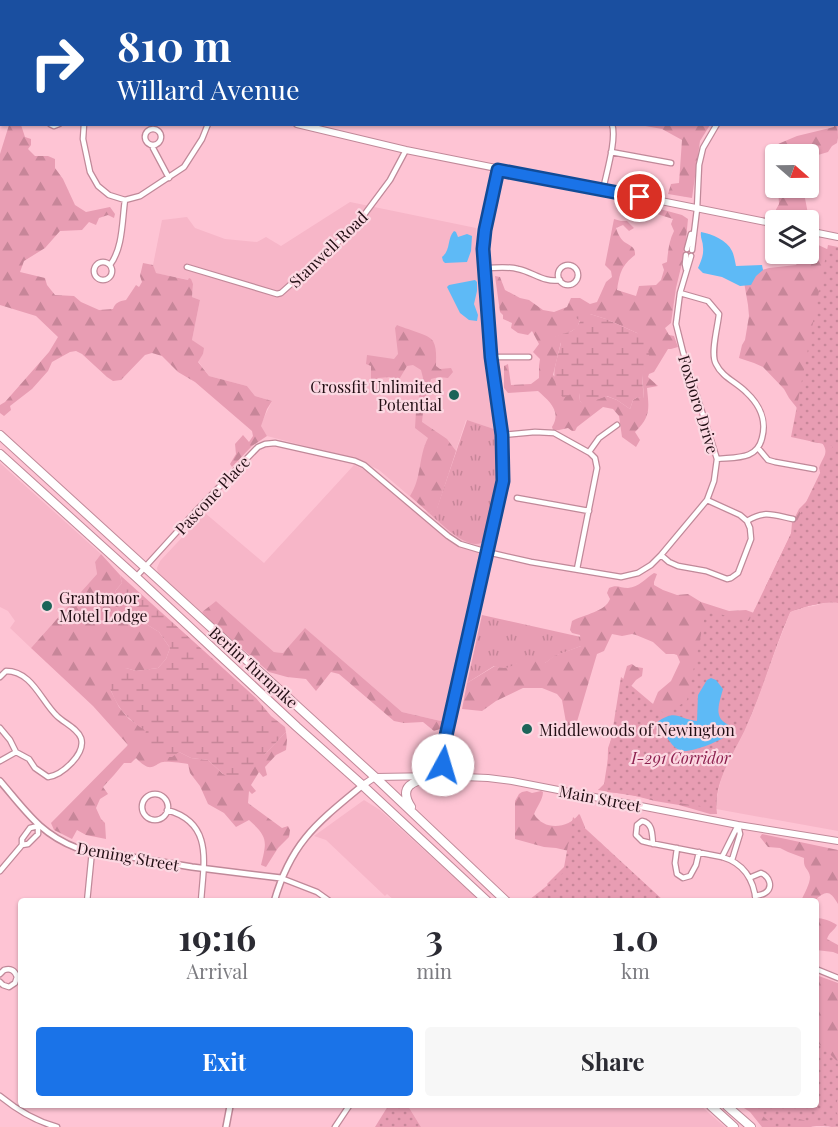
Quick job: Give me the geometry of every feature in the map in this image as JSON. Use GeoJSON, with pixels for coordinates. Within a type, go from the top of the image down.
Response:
{"type":"FeatureCollection","features":[{"type":"Feature","properties":{"kind":"highway","name":"Berlin Turnpike"},"geometry":{"type":"LineString","coordinates":[[0,435],[375,777],[503,898]]}},
{"type":"Feature","properties":{"kind":"highway","name":"Berlin Turnpike"},"geometry":{"type":"LineString","coordinates":[[0,454],[484,898]]}},
{"type":"Feature","properties":{"kind":"highway"},"geometry":{"type":"LineString","coordinates":[[419,819],[408,802],[407,789],[412,782],[436,776]]}},
{"type":"Feature","properties":{"kind":"highway"},"geometry":{"type":"LineString","coordinates":[[713,1108],[734,1127]]}},
{"type":"Feature","properties":{"kind":"highway"},"geometry":{"type":"LineString","coordinates":[[729,1108],[751,1127]]}},
{"type":"Feature","properties":{"kind":"main road"},"geometry":{"type":"LineString","coordinates":[[305,126],[498,170],[765,222]]}},
{"type":"Feature","properties":{"kind":"main road"},"geometry":{"type":"LineString","coordinates":[[819,233],[838,237]]}},
{"type":"Feature","properties":{"kind":"main road","name":"Main Street"},"geometry":{"type":"LineString","coordinates":[[375,777],[436,776],[512,781],[738,825],[838,841]]}},
{"type":"Feature","properties":{"kind":"main road"},"geometry":{"type":"LineString","coordinates":[[363,785],[375,777]]}},
{"type":"Feature","properties":{"kind":"street"},"geometry":{"type":"LineString","coordinates":[[84,126],[83,139],[90,172],[98,186],[109,195],[125,200],[140,196],[184,167],[194,154],[207,126]]}},
{"type":"Feature","properties":{"kind":"street"},"geometry":{"type":"LineString","coordinates":[[603,190],[611,152],[613,126]]}},
{"type":"Feature","properties":{"kind":"street","name":"Foxboro Drive"},"geometry":{"type":"LineString","coordinates":[[487,552],[621,577],[638,573],[661,555],[707,500],[714,481],[717,459],[683,352],[676,315],[694,229],[699,165],[703,148],[716,126]]}},
{"type":"Feature","properties":{"kind":"street"},"geometry":{"type":"LineString","coordinates":[[153,145],[169,178]]}},
{"type":"Feature","properties":{"kind":"street","name":"Stanwell Road"},"geometry":{"type":"LineString","coordinates":[[187,267],[277,294],[281,293],[355,227],[390,180],[406,150]]}},
{"type":"Feature","properties":{"kind":"street"},"geometry":{"type":"LineString","coordinates":[[611,152],[671,163]]}},
{"type":"Feature","properties":{"kind":"street"},"geometry":{"type":"LineString","coordinates":[[436,776],[503,481],[502,435],[491,357],[483,249],[498,170]]}},
{"type":"Feature","properties":{"kind":"street"},"geometry":{"type":"LineString","coordinates":[[110,264],[119,247],[125,200]]}},
{"type":"Feature","properties":{"kind":"street"},"geometry":{"type":"LineString","coordinates":[[103,262],[110,264],[112,271],[110,278],[103,281],[97,278],[94,272],[96,265],[103,262]]}},
{"type":"Feature","properties":{"kind":"street"},"geometry":{"type":"LineString","coordinates":[[564,266],[576,269],[578,276],[574,284],[564,284],[560,280],[560,271],[564,266]]}},
{"type":"Feature","properties":{"kind":"street"},"geometry":{"type":"LineString","coordinates":[[484,268],[516,268],[552,282],[560,280]]}},
{"type":"Feature","properties":{"kind":"street"},"geometry":{"type":"LineString","coordinates":[[680,293],[708,301],[719,314],[714,362],[723,374],[746,392],[758,406],[764,418],[763,436],[755,453],[747,457],[717,459]]}},
{"type":"Feature","properties":{"kind":"street"},"geometry":{"type":"LineString","coordinates":[[491,357],[529,357]]}},
{"type":"Feature","properties":{"kind":"street"},"geometry":{"type":"LineString","coordinates":[[589,452],[599,438],[617,425]]}},
{"type":"Feature","properties":{"kind":"street"},"geometry":{"type":"LineString","coordinates":[[502,435],[554,433],[589,452],[595,458],[597,468],[577,569]]}},
{"type":"Feature","properties":{"kind":"street","name":"Pascone Place"},"geometry":{"type":"LineString","coordinates":[[136,577],[258,447],[274,443],[364,465],[449,537],[460,544],[487,552]]}},
{"type":"Feature","properties":{"kind":"street"},"geometry":{"type":"LineString","coordinates":[[758,448],[768,460],[814,469]]}},
{"type":"Feature","properties":{"kind":"street"},"geometry":{"type":"LineString","coordinates":[[517,498],[589,511]]}},
{"type":"Feature","properties":{"kind":"street"},"geometry":{"type":"LineString","coordinates":[[661,555],[678,566],[706,571],[727,579],[738,573],[751,539],[747,520],[707,500]]}},
{"type":"Feature","properties":{"kind":"street"},"geometry":{"type":"LineString","coordinates":[[747,520],[759,514],[793,519]]}},
{"type":"Feature","properties":{"kind":"street"},"geometry":{"type":"LineString","coordinates":[[0,677],[6,671],[20,673],[57,716],[80,735],[82,744],[80,754],[56,776],[48,777],[41,773],[29,759],[16,752],[0,728]]}},
{"type":"Feature","properties":{"kind":"street"},"geometry":{"type":"LineString","coordinates":[[0,761],[16,752]]}},
{"type":"Feature","properties":{"kind":"street","name":"Deming Street"},"geometry":{"type":"LineString","coordinates":[[0,781],[38,826],[62,842],[77,848],[281,878]]}},
{"type":"Feature","properties":{"kind":"street"},"geometry":{"type":"LineString","coordinates":[[275,898],[290,859],[309,833],[363,785]]}},
{"type":"Feature","properties":{"kind":"street"},"geometry":{"type":"LineString","coordinates":[[151,794],[159,794],[167,802],[167,810],[163,817],[152,819],[144,813],[143,802],[151,794]]}},
{"type":"Feature","properties":{"kind":"street"},"geometry":{"type":"LineString","coordinates":[[167,810],[183,817],[199,833],[204,848],[201,898]]}},
{"type":"Feature","properties":{"kind":"street"},"geometry":{"type":"LineString","coordinates":[[653,844],[651,827],[647,821],[642,821],[638,825],[636,835],[642,841],[653,844],[699,852],[732,860],[748,874],[756,898]]}},
{"type":"Feature","properties":{"kind":"street"},"geometry":{"type":"LineString","coordinates":[[722,857],[738,825]]}},
{"type":"Feature","properties":{"kind":"street"},"geometry":{"type":"LineString","coordinates":[[732,860],[740,834],[738,825]]}},
{"type":"Feature","properties":{"kind":"street"},"geometry":{"type":"LineString","coordinates":[[0,871],[22,845],[22,839],[30,828],[38,826],[38,834],[28,844],[22,845]]}},
{"type":"Feature","properties":{"kind":"street"},"geometry":{"type":"LineString","coordinates":[[677,848],[675,863],[677,874],[683,878],[690,876],[699,852]]}},
{"type":"Feature","properties":{"kind":"street"},"geometry":{"type":"LineString","coordinates":[[87,898],[92,850]]}},
{"type":"Feature","properties":{"kind":"street"},"geometry":{"type":"LineString","coordinates":[[749,878],[761,873],[768,877],[770,882],[768,889],[758,898]]}},
{"type":"Feature","properties":{"kind":"street"},"geometry":{"type":"LineString","coordinates":[[281,878],[317,892],[325,898]]}},
{"type":"Feature","properties":{"kind":"street"},"geometry":{"type":"LineString","coordinates":[[0,973],[10,969],[16,973],[17,977],[15,983],[9,987],[0,982]]}},
{"type":"Feature","properties":{"kind":"street"},"geometry":{"type":"LineString","coordinates":[[819,970],[838,978]]}},
{"type":"Feature","properties":{"kind":"street"},"geometry":{"type":"LineString","coordinates":[[0,1096],[26,1115],[43,1124],[57,1127]]}},
{"type":"Feature","properties":{"kind":"street"},"geometry":{"type":"LineString","coordinates":[[226,1127],[230,1108]]}},
{"type":"Feature","properties":{"kind":"street"},"geometry":{"type":"LineString","coordinates":[[335,1127],[347,1108]]}},
{"type":"Feature","properties":{"kind":"shaded area"},"geometry":{"type":"Polygon","coordinates":[[[350,202],[476,228],[497,430],[466,420],[437,509],[482,544],[486,540],[445,722],[402,712],[306,629],[283,653],[274,652],[216,601],[202,612],[158,574],[157,568],[160,561],[205,513],[264,563],[354,465],[363,469],[412,508],[428,512],[379,470],[359,460],[267,436],[260,426],[272,401],[255,396],[247,386],[209,376],[198,361],[203,354],[192,340],[200,300],[192,297],[193,284],[188,280],[155,273],[153,265],[162,220],[187,217],[195,228],[225,239],[257,242],[266,237],[281,246],[350,202]]]}},
{"type":"Feature","properties":{"kind":"shaded area"},"geometry":{"type":"Polygon","coordinates":[[[0,463],[101,554],[95,562],[97,574],[31,648],[10,628],[15,621],[8,611],[0,607],[0,463]]]}},
{"type":"Feature","properties":{"kind":"shaded area"},"geometry":{"type":"Polygon","coordinates":[[[834,601],[838,603],[838,831],[716,809],[722,774],[748,722],[790,612],[797,608],[834,601]]]}},
{"type":"Feature","properties":{"kind":"shaded area"},"geometry":{"type":"Polygon","coordinates":[[[364,800],[380,810],[477,898],[392,898],[387,894],[385,896],[326,840],[314,836],[364,800]]]}},
{"type":"Feature","properties":{"kind":"shaded area"},"geometry":{"type":"Polygon","coordinates":[[[409,1108],[703,1108],[725,1127],[421,1127],[409,1108]]]}},
{"type":"Feature","properties":{"kind":"green space"},"geometry":{"type":"Polygon","coordinates":[[[9,126],[21,126],[25,137],[31,139],[28,149],[35,156],[48,156],[55,159],[55,168],[63,179],[75,205],[86,212],[110,207],[115,214],[114,218],[108,215],[99,218],[96,225],[89,222],[82,230],[60,231],[45,248],[24,261],[20,272],[45,278],[47,285],[55,295],[74,296],[81,302],[99,310],[113,309],[115,305],[126,300],[136,285],[139,287],[142,282],[140,276],[143,263],[153,265],[156,273],[191,279],[192,297],[200,300],[192,340],[204,348],[198,362],[209,376],[247,386],[255,396],[272,401],[261,426],[267,436],[252,446],[232,467],[230,464],[236,454],[235,444],[243,435],[249,442],[253,436],[252,431],[195,382],[178,372],[162,356],[152,353],[145,355],[121,380],[113,381],[82,354],[76,351],[70,352],[52,362],[48,371],[32,389],[10,406],[11,410],[4,416],[0,413],[0,405],[49,352],[58,337],[36,316],[0,305],[0,154],[9,126]]]}},
{"type":"Feature","properties":{"kind":"green space"},"geometry":{"type":"Polygon","coordinates":[[[646,126],[709,126],[700,141],[692,198],[668,194],[671,184],[679,183],[682,140],[662,129],[646,126]]]}},
{"type":"Feature","properties":{"kind":"green space"},"geometry":{"type":"Polygon","coordinates":[[[838,126],[837,143],[828,152],[819,155],[819,144],[778,144],[797,136],[838,126]]]}},
{"type":"Feature","properties":{"kind":"green space"},"geometry":{"type":"Polygon","coordinates":[[[779,198],[805,198],[807,210],[776,210],[779,198]]]}},
{"type":"Feature","properties":{"kind":"green space"},"geometry":{"type":"Polygon","coordinates":[[[660,209],[688,219],[685,249],[671,323],[665,328],[669,335],[674,336],[678,347],[668,349],[654,372],[649,374],[648,377],[658,386],[647,388],[648,412],[635,432],[640,440],[636,447],[622,437],[619,416],[613,409],[603,407],[575,431],[568,428],[553,430],[555,411],[538,391],[508,393],[504,388],[504,366],[508,364],[511,385],[531,384],[539,378],[540,359],[533,352],[539,344],[532,331],[528,335],[518,333],[511,328],[512,323],[503,319],[495,276],[500,277],[505,290],[529,300],[543,310],[554,312],[567,307],[571,298],[580,298],[590,304],[597,302],[606,282],[612,277],[611,271],[605,265],[614,219],[627,221],[634,228],[629,231],[623,225],[616,228],[622,240],[635,251],[635,255],[622,270],[617,290],[636,296],[639,286],[656,285],[661,280],[664,270],[662,264],[667,262],[674,231],[671,224],[673,219],[657,214],[660,209]],[[590,314],[580,320],[577,328],[555,337],[561,342],[553,375],[573,393],[579,393],[583,404],[606,396],[630,409],[633,400],[638,397],[644,398],[642,373],[646,364],[637,333],[590,314]]]}},
{"type":"Feature","properties":{"kind":"green space"},"geometry":{"type":"Polygon","coordinates":[[[819,245],[829,250],[838,603],[821,603],[790,612],[749,720],[722,777],[716,801],[717,814],[628,794],[607,792],[608,748],[614,731],[627,666],[632,664],[643,668],[642,676],[628,690],[653,704],[658,692],[671,681],[680,662],[677,655],[666,654],[653,642],[636,635],[612,634],[604,651],[597,654],[572,732],[567,728],[562,700],[557,694],[542,688],[523,688],[496,701],[482,711],[462,709],[467,683],[495,666],[508,667],[527,655],[540,658],[545,663],[554,656],[581,646],[580,635],[570,630],[572,621],[604,607],[610,599],[607,593],[609,588],[632,587],[654,573],[657,574],[654,585],[663,590],[677,595],[688,594],[701,602],[729,611],[746,610],[754,613],[765,595],[765,588],[791,534],[792,523],[821,476],[819,468],[825,456],[822,443],[804,438],[797,408],[784,389],[763,367],[739,358],[749,316],[744,282],[762,270],[819,264],[819,245]]]}},
{"type":"Feature","properties":{"kind":"green space","name":"I-291 Corridor"},"geometry":{"type":"Polygon","coordinates":[[[828,245],[838,247],[838,603],[821,603],[790,612],[754,708],[723,774],[716,809],[598,790],[604,784],[621,677],[666,715],[687,700],[706,611],[749,621],[833,446],[791,437],[828,245]]]}},
{"type":"Feature","properties":{"kind":"green space"},"geometry":{"type":"Polygon","coordinates":[[[576,314],[590,314],[606,319],[637,333],[647,344],[650,361],[643,374],[644,399],[638,397],[633,400],[630,409],[607,396],[583,405],[579,393],[563,398],[558,391],[554,371],[561,343],[554,337],[575,329],[580,321],[575,317],[576,314]]]}},
{"type":"Feature","properties":{"kind":"green space"},"geometry":{"type":"Polygon","coordinates":[[[397,325],[431,338],[435,347],[436,366],[440,369],[451,368],[453,372],[448,378],[431,379],[424,406],[422,422],[447,439],[456,451],[437,509],[429,513],[410,496],[428,438],[415,428],[423,378],[421,370],[413,365],[407,366],[397,383],[390,377],[378,378],[371,387],[371,366],[366,364],[367,355],[394,359],[398,354],[395,328],[397,325]]]}},
{"type":"Feature","properties":{"kind":"green space"},"geometry":{"type":"Polygon","coordinates":[[[467,420],[497,430],[498,487],[486,540],[479,544],[464,541],[429,513],[437,508],[467,420]]]}},
{"type":"Feature","properties":{"kind":"green space"},"geometry":{"type":"Polygon","coordinates":[[[101,554],[120,575],[122,583],[116,590],[112,602],[119,611],[159,632],[170,648],[166,659],[158,668],[136,671],[126,668],[111,691],[119,707],[129,719],[179,752],[191,758],[208,760],[223,774],[265,754],[286,732],[286,750],[276,755],[265,767],[267,775],[263,777],[259,772],[251,785],[256,791],[252,794],[249,791],[248,803],[282,828],[288,826],[290,830],[289,837],[278,848],[266,867],[261,865],[265,845],[260,831],[249,820],[236,827],[224,813],[208,804],[200,786],[190,773],[188,764],[165,762],[148,767],[136,758],[131,763],[124,763],[103,787],[108,794],[100,799],[96,808],[105,823],[106,839],[86,835],[77,830],[72,839],[54,830],[51,823],[128,745],[93,706],[31,648],[97,574],[95,562],[101,554]]]}},
{"type":"Feature","properties":{"kind":"green space"},"geometry":{"type":"Polygon","coordinates":[[[120,575],[285,727],[286,732],[237,784],[208,760],[191,758],[179,752],[172,757],[153,757],[143,743],[146,731],[127,716],[114,698],[108,682],[113,672],[126,668],[136,671],[158,668],[166,659],[170,648],[159,632],[119,611],[112,602],[116,590],[122,583],[120,575]]]}},
{"type":"Feature","properties":{"kind":"green space"},"geometry":{"type":"Polygon","coordinates":[[[216,601],[274,652],[283,653],[305,628],[402,712],[445,722],[440,729],[434,731],[423,722],[394,721],[339,674],[331,672],[316,691],[306,679],[269,672],[202,612],[216,601]]]}},
{"type":"Feature","properties":{"kind":"green space"},"geometry":{"type":"Polygon","coordinates":[[[482,615],[581,637],[581,646],[555,656],[545,663],[517,663],[506,668],[494,666],[467,683],[482,615]]]}},
{"type":"Feature","properties":{"kind":"green space"},"geometry":{"type":"Polygon","coordinates":[[[527,791],[543,792],[534,814],[538,819],[556,826],[569,823],[579,814],[585,832],[602,845],[548,886],[547,884],[567,864],[569,851],[515,839],[515,801],[519,794],[527,791]]]}},
{"type":"Feature","properties":{"kind":"green space"},"geometry":{"type":"Polygon","coordinates":[[[573,817],[661,898],[532,898],[563,873],[573,817]]]}},
{"type":"Feature","properties":{"kind":"green space"},"geometry":{"type":"Polygon","coordinates":[[[762,834],[838,850],[838,904],[827,893],[818,898],[802,898],[810,877],[804,865],[804,858],[780,848],[768,847],[760,837],[762,834]]]}},
{"type":"Feature","properties":{"kind":"green space"},"geometry":{"type":"Polygon","coordinates":[[[819,919],[837,925],[827,939],[838,945],[838,954],[819,950],[819,919]]]}},
{"type":"Feature","properties":{"kind":"green space"},"geometry":{"type":"Polygon","coordinates":[[[819,976],[838,983],[838,1127],[762,1127],[744,1108],[819,1108],[819,976]]]}},
{"type":"Feature","properties":{"kind":"green space"},"geometry":{"type":"Polygon","coordinates":[[[819,1044],[838,1062],[838,1097],[835,1110],[838,1115],[838,1126],[832,1127],[799,1119],[796,1127],[775,1127],[754,1108],[819,1108],[819,1044]]]}},
{"type":"Feature","properties":{"kind":"green space"},"geometry":{"type":"Polygon","coordinates":[[[387,1108],[409,1108],[421,1127],[375,1127],[387,1108]]]}},
{"type":"Feature","properties":{"kind":"water"},"geometry":{"type":"Polygon","coordinates":[[[454,231],[458,237],[467,234],[472,236],[471,251],[467,262],[445,263],[443,261],[442,257],[447,251],[454,231]]]}},
{"type":"Feature","properties":{"kind":"water"},"geometry":{"type":"Polygon","coordinates":[[[701,232],[714,236],[727,244],[733,253],[736,266],[762,265],[763,270],[751,285],[740,286],[722,277],[703,273],[698,268],[703,253],[701,232]]]}},
{"type":"Feature","properties":{"kind":"water"},"geometry":{"type":"Polygon","coordinates":[[[475,280],[477,291],[474,304],[478,315],[477,321],[469,320],[460,313],[447,287],[475,280]]]}},
{"type":"Feature","properties":{"kind":"water"},"geometry":{"type":"Polygon","coordinates":[[[711,678],[716,680],[723,689],[718,710],[721,719],[731,726],[730,732],[724,738],[704,747],[689,751],[679,750],[656,726],[656,723],[673,715],[697,721],[698,695],[707,680],[711,678]]]}},
{"type":"Feature","properties":{"kind":"place","name":"Crossfit Unlimited Potential"},"geometry":{"type":"Point","coordinates":[454,395]}},
{"type":"Feature","properties":{"kind":"place","name":"Grantmoor Motel Lodge"},"geometry":{"type":"Point","coordinates":[47,606]}},
{"type":"Feature","properties":{"kind":"place","name":"Middlewoods of Newington"},"geometry":{"type":"Point","coordinates":[527,729]}},
{"type":"Feature","properties":{"kind":"route"},"geometry":{"type":"LineString","coordinates":[[443,765],[441,758],[503,481],[502,435],[491,357],[483,249],[498,170],[640,197]]}}]}
